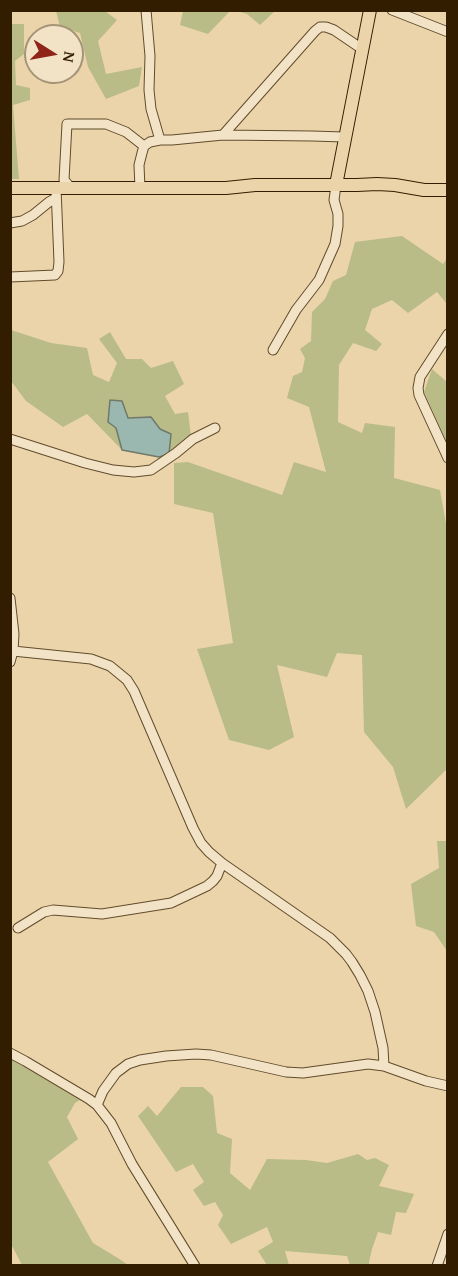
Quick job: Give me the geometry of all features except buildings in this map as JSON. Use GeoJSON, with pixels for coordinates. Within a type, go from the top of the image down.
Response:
{"type":"FeatureCollection","features":[{"type":"Feature","properties":{"kind":"main road"},"geometry":{"type":"LineString","coordinates":[[336,185],[370,10]]}},
{"type":"Feature","properties":{"kind":"main road"},"geometry":{"type":"LineString","coordinates":[[10,188],[56,193],[71,188],[226,188],[255,185],[377,184],[447,190]]}},
{"type":"Feature","properties":{"kind":"street"},"geometry":{"type":"LineString","coordinates":[[146,10],[151,109],[160,140]]}},
{"type":"Feature","properties":{"kind":"street"},"geometry":{"type":"LineString","coordinates":[[392,10],[447,33]]}},
{"type":"Feature","properties":{"kind":"street"},"geometry":{"type":"LineString","coordinates":[[222,135],[320,27],[334,30],[362,48]]}},
{"type":"Feature","properties":{"kind":"street"},"geometry":{"type":"LineString","coordinates":[[71,188],[64,180],[67,124],[106,124],[126,132],[144,146]]}},
{"type":"Feature","properties":{"kind":"street"},"geometry":{"type":"LineString","coordinates":[[140,188],[139,165],[144,146],[150,142],[222,135],[344,137]]}},
{"type":"Feature","properties":{"kind":"street"},"geometry":{"type":"LineString","coordinates":[[273,350],[296,310],[319,280],[335,244],[338,220],[334,200],[336,185]]}},
{"type":"Feature","properties":{"kind":"street"},"geometry":{"type":"LineString","coordinates":[[10,223],[22,221],[33,215],[56,193]]}},
{"type":"Feature","properties":{"kind":"street"},"geometry":{"type":"LineString","coordinates":[[10,277],[55,275],[58,271],[56,193]]}},
{"type":"Feature","properties":{"kind":"street"},"geometry":{"type":"LineString","coordinates":[[447,334],[420,378],[418,388],[447,458]]}},
{"type":"Feature","properties":{"kind":"street"},"geometry":{"type":"LineString","coordinates":[[10,439],[85,463],[113,470],[134,472],[157,466],[193,439],[215,428]]}},
{"type":"Feature","properties":{"kind":"street"},"geometry":{"type":"LineString","coordinates":[[10,598],[14,634],[14,651],[10,662]]}},
{"type":"Feature","properties":{"kind":"street"},"geometry":{"type":"LineString","coordinates":[[14,651],[91,659],[119,672],[134,691],[201,843],[222,863],[330,938],[346,954],[368,991],[380,1032],[384,1066]]}},
{"type":"Feature","properties":{"kind":"street"},"geometry":{"type":"LineString","coordinates":[[18,928],[44,912],[54,910],[102,914],[171,903],[207,886],[217,876],[222,863]]}},
{"type":"Feature","properties":{"kind":"street"},"geometry":{"type":"LineString","coordinates":[[10,1053],[26,1060],[97,1105],[111,1123],[132,1164],[195,1266]]}},
{"type":"Feature","properties":{"kind":"street"},"geometry":{"type":"LineString","coordinates":[[97,1105],[103,1091],[116,1073],[128,1064],[166,1056],[196,1054],[211,1055],[286,1072],[303,1073],[368,1064],[384,1066],[447,1086]]}},
{"type":"Feature","properties":{"kind":"street"},"geometry":{"type":"LineString","coordinates":[[437,1266],[447,1234]]}},
{"type":"Feature","properties":{"kind":"green space"},"geometry":{"type":"Polygon","coordinates":[[[183,10],[230,11],[208,34],[180,25],[183,10]]]}},
{"type":"Feature","properties":{"kind":"green space"},"geometry":{"type":"Polygon","coordinates":[[[56,11],[105,11],[117,20],[98,41],[106,74],[142,67],[139,86],[106,99],[88,67],[84,50],[84,24],[59,24],[56,11]]]}},
{"type":"Feature","properties":{"kind":"green space"},"geometry":{"type":"Polygon","coordinates":[[[237,11],[275,11],[260,25],[247,14],[237,11]]]}},
{"type":"Feature","properties":{"kind":"green space"},"geometry":{"type":"Polygon","coordinates":[[[11,24],[24,24],[24,54],[15,61],[16,85],[30,88],[30,100],[13,105],[19,179],[11,179],[11,24]]]}},
{"type":"Feature","properties":{"kind":"green space"},"geometry":{"type":"Polygon","coordinates":[[[402,236],[443,264],[447,258],[447,304],[437,292],[408,313],[392,300],[372,309],[365,330],[382,344],[376,351],[353,343],[339,365],[338,422],[362,433],[365,423],[395,427],[394,478],[440,490],[448,535],[447,769],[406,809],[393,767],[364,732],[362,655],[337,653],[327,677],[277,665],[294,737],[269,750],[229,740],[197,649],[233,643],[213,513],[174,504],[174,463],[188,462],[282,495],[294,462],[326,472],[309,407],[287,398],[293,376],[302,372],[305,358],[300,349],[311,341],[312,312],[325,299],[333,281],[346,275],[355,242],[402,236]]]}},
{"type":"Feature","properties":{"kind":"green space"},"geometry":{"type":"Polygon","coordinates":[[[11,330],[51,343],[87,348],[93,375],[109,382],[117,363],[99,339],[110,332],[126,359],[142,359],[151,368],[173,361],[184,384],[165,396],[175,414],[188,412],[191,436],[169,454],[171,434],[160,429],[151,417],[128,418],[116,428],[122,450],[87,414],[63,427],[26,401],[11,381],[11,330]]]}},
{"type":"Feature","properties":{"kind":"green space"},"geometry":{"type":"Polygon","coordinates":[[[432,369],[447,382],[447,443],[424,392],[432,369]]]}},
{"type":"Feature","properties":{"kind":"green space"},"geometry":{"type":"Polygon","coordinates":[[[437,841],[447,841],[447,951],[434,932],[416,926],[411,884],[439,868],[437,841]]]}},
{"type":"Feature","properties":{"kind":"green space"},"geometry":{"type":"Polygon","coordinates":[[[11,1059],[80,1100],[75,1103],[67,1117],[78,1139],[48,1162],[93,1243],[128,1265],[22,1265],[11,1244],[11,1059]]]}},
{"type":"Feature","properties":{"kind":"green space"},"geometry":{"type":"Polygon","coordinates":[[[181,1087],[203,1087],[213,1096],[217,1133],[232,1139],[230,1173],[250,1190],[267,1159],[327,1163],[358,1154],[367,1160],[375,1158],[389,1165],[379,1186],[414,1194],[406,1213],[396,1212],[391,1235],[378,1232],[369,1265],[350,1265],[347,1256],[285,1251],[289,1265],[267,1265],[258,1251],[273,1242],[267,1227],[231,1244],[218,1225],[223,1215],[215,1202],[204,1206],[193,1190],[204,1182],[193,1164],[176,1172],[138,1116],[148,1106],[157,1116],[181,1087]]]}},
{"type":"Feature","properties":{"kind":"water"},"geometry":{"type":"Polygon","coordinates":[[[110,400],[122,401],[128,418],[151,417],[160,429],[171,434],[169,454],[159,457],[122,450],[116,428],[108,422],[110,400]]]}}]}
